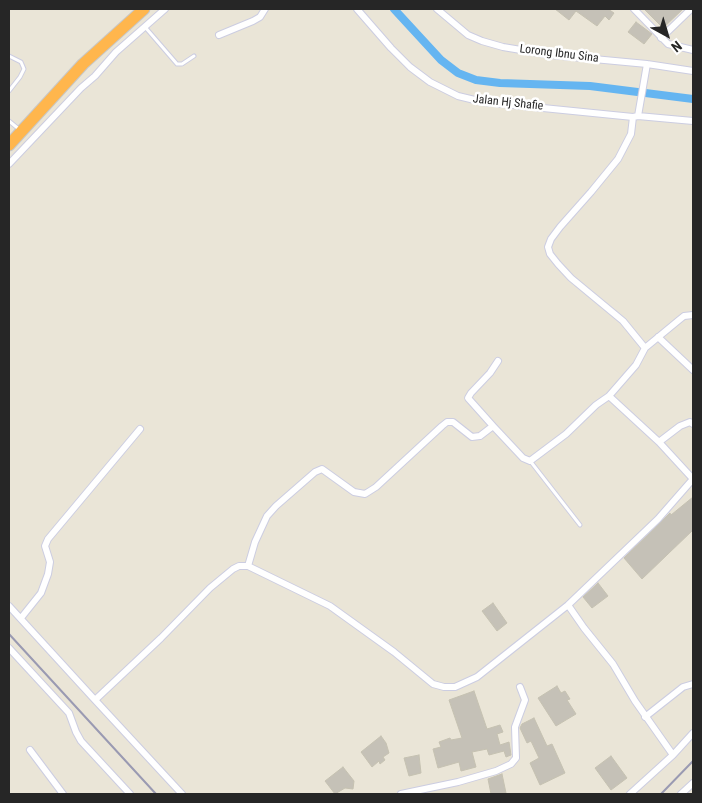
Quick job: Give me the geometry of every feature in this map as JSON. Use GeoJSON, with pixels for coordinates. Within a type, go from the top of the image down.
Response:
{"type":"FeatureCollection","features":[{"type":"Feature","properties":{"kind":"highway"},"geometry":{"type":"LineString","coordinates":[[10,142],[65,82],[144,9]]}},
{"type":"Feature","properties":{"kind":"street"},"geometry":{"type":"LineString","coordinates":[[9,164],[47,122],[101,68],[165,9]]}},
{"type":"Feature","properties":{"kind":"street"},"geometry":{"type":"LineString","coordinates":[[219,35],[253,21],[265,9]]}},
{"type":"Feature","properties":{"kind":"street","name":"Jalan Hj Shafie"},"geometry":{"type":"LineString","coordinates":[[357,9],[391,48],[417,73],[458,96],[483,102],[693,121]]}},
{"type":"Feature","properties":{"kind":"street","name":"Lorong Ibnu Sina"},"geometry":{"type":"LineString","coordinates":[[437,9],[463,32],[482,42],[551,55],[647,64],[693,71]]}},
{"type":"Feature","properties":{"kind":"street"},"geometry":{"type":"LineString","coordinates":[[634,9],[668,44],[693,50]]}},
{"type":"Feature","properties":{"kind":"street"},"geometry":{"type":"LineString","coordinates":[[661,38],[692,9]]}},
{"type":"Feature","properties":{"kind":"street"},"geometry":{"type":"LineString","coordinates":[[92,56],[101,68]]}},
{"type":"Feature","properties":{"kind":"street"},"geometry":{"type":"LineString","coordinates":[[645,348],[623,321],[571,278],[550,254],[548,247],[551,239],[560,227],[618,159],[631,134],[647,64]]}},
{"type":"Feature","properties":{"kind":"street"},"geometry":{"type":"LineString","coordinates":[[498,361],[490,373],[470,393],[468,398],[523,458],[530,461],[566,434],[596,404],[609,396],[636,365],[645,348],[678,320],[684,316],[693,315]]}},
{"type":"Feature","properties":{"kind":"street"},"geometry":{"type":"LineString","coordinates":[[658,337],[693,370]]}},
{"type":"Feature","properties":{"kind":"street"},"geometry":{"type":"LineString","coordinates":[[95,700],[221,578],[239,566],[248,566],[330,606],[394,652],[433,684],[444,688],[455,687],[477,677],[568,604],[658,519],[693,479],[659,442],[609,396]]}},
{"type":"Feature","properties":{"kind":"street"},"geometry":{"type":"LineString","coordinates":[[248,566],[255,542],[271,511],[315,472],[322,469],[354,492],[366,494],[447,422],[456,424],[472,437],[480,436],[493,426]]}},
{"type":"Feature","properties":{"kind":"street"},"geometry":{"type":"LineString","coordinates":[[659,442],[680,426],[690,422],[693,424]]}},
{"type":"Feature","properties":{"kind":"street"},"geometry":{"type":"LineString","coordinates":[[21,618],[41,594],[48,574],[50,562],[45,546],[48,539],[140,429]]}},
{"type":"Feature","properties":{"kind":"street"},"geometry":{"type":"LineString","coordinates":[[568,604],[584,628],[613,664],[645,717],[673,755]]}},
{"type":"Feature","properties":{"kind":"street"},"geometry":{"type":"LineString","coordinates":[[9,606],[182,794]]}},
{"type":"Feature","properties":{"kind":"street"},"geometry":{"type":"LineString","coordinates":[[9,648],[69,713],[81,741],[130,794]]}},
{"type":"Feature","properties":{"kind":"street"},"geometry":{"type":"LineString","coordinates":[[645,717],[683,687],[693,684]]}},
{"type":"Feature","properties":{"kind":"street"},"geometry":{"type":"LineString","coordinates":[[401,794],[458,782],[496,771],[511,764],[516,758],[515,728],[524,700],[520,688]]}},
{"type":"Feature","properties":{"kind":"street"},"geometry":{"type":"LineString","coordinates":[[630,794],[673,755],[693,733]]}},
{"type":"Feature","properties":{"kind":"street"},"geometry":{"type":"LineString","coordinates":[[30,750],[61,793]]}},
{"type":"Feature","properties":{"kind":"street"},"geometry":{"type":"LineString","coordinates":[[681,794],[693,783]]}},
{"type":"Feature","properties":{"kind":"lane"},"geometry":{"type":"LineString","coordinates":[[144,27],[177,64],[182,64],[194,56]]}},
{"type":"Feature","properties":{"kind":"lane"},"geometry":{"type":"LineString","coordinates":[[9,56],[21,62],[24,69],[9,91]]}},
{"type":"Feature","properties":{"kind":"lane"},"geometry":{"type":"LineString","coordinates":[[9,121],[22,131]]}},
{"type":"Feature","properties":{"kind":"lane"},"geometry":{"type":"LineString","coordinates":[[530,461],[580,525]]}},
{"type":"Feature","properties":{"kind":"building"},"geometry":{"type":"Polygon","coordinates":[[[555,9],[608,9],[614,13],[609,20],[605,16],[597,26],[576,11],[569,20],[555,9]]]}},
{"type":"Feature","properties":{"kind":"building"},"geometry":{"type":"Polygon","coordinates":[[[644,9],[683,9],[663,28],[644,9]]]}},
{"type":"Feature","properties":{"kind":"building"},"geometry":{"type":"Polygon","coordinates":[[[636,22],[652,34],[644,44],[628,32],[636,22]]]}},
{"type":"Feature","properties":{"kind":"building"},"geometry":{"type":"Polygon","coordinates":[[[693,497],[693,530],[642,579],[624,558],[670,513],[671,515],[693,497]]]}},
{"type":"Feature","properties":{"kind":"building"},"geometry":{"type":"Polygon","coordinates":[[[598,583],[608,596],[592,608],[583,597],[598,583]]]}},
{"type":"Feature","properties":{"kind":"building"},"geometry":{"type":"Polygon","coordinates":[[[493,603],[507,623],[497,631],[482,611],[493,603]]]}},
{"type":"Feature","properties":{"kind":"building"},"geometry":{"type":"Polygon","coordinates":[[[557,686],[561,693],[565,691],[570,699],[567,700],[576,714],[556,726],[538,698],[557,686]]]}},
{"type":"Feature","properties":{"kind":"building"},"geometry":{"type":"Polygon","coordinates":[[[474,691],[487,729],[500,725],[503,732],[497,734],[500,745],[509,742],[511,755],[506,757],[504,751],[489,755],[487,749],[472,752],[476,767],[461,771],[459,762],[438,768],[433,749],[441,747],[439,742],[450,738],[451,740],[462,738],[449,700],[474,691]]]}},
{"type":"Feature","properties":{"kind":"building"},"geometry":{"type":"Polygon","coordinates":[[[534,718],[547,746],[552,744],[565,773],[540,785],[530,763],[539,758],[531,741],[527,743],[520,728],[522,724],[534,718]]]}},
{"type":"Feature","properties":{"kind":"building"},"geometry":{"type":"Polygon","coordinates":[[[381,736],[386,743],[389,753],[383,757],[385,760],[380,764],[379,761],[372,767],[361,752],[381,736]]]}},
{"type":"Feature","properties":{"kind":"building"},"geometry":{"type":"Polygon","coordinates":[[[419,755],[421,773],[409,776],[404,758],[419,755]]]}},
{"type":"Feature","properties":{"kind":"building"},"geometry":{"type":"Polygon","coordinates":[[[611,756],[627,778],[611,790],[595,768],[611,756]]]}},
{"type":"Feature","properties":{"kind":"building"},"geometry":{"type":"Polygon","coordinates":[[[343,767],[354,781],[353,789],[345,788],[335,794],[325,781],[343,767]]]}},
{"type":"Feature","properties":{"kind":"building"},"geometry":{"type":"Polygon","coordinates":[[[502,774],[506,793],[491,794],[488,779],[502,774]]]}},
{"type":"Feature","properties":{"kind":"waterway"},"geometry":{"type":"LineString","coordinates":[[394,9],[441,60],[458,73],[476,80],[500,83],[590,86],[693,99]]}},
{"type":"Feature","properties":{"kind":"railway"},"geometry":{"type":"LineString","coordinates":[[9,634],[156,794]]}},
{"type":"Feature","properties":{"kind":"railway"},"geometry":{"type":"LineString","coordinates":[[661,794],[693,761]]}}]}
